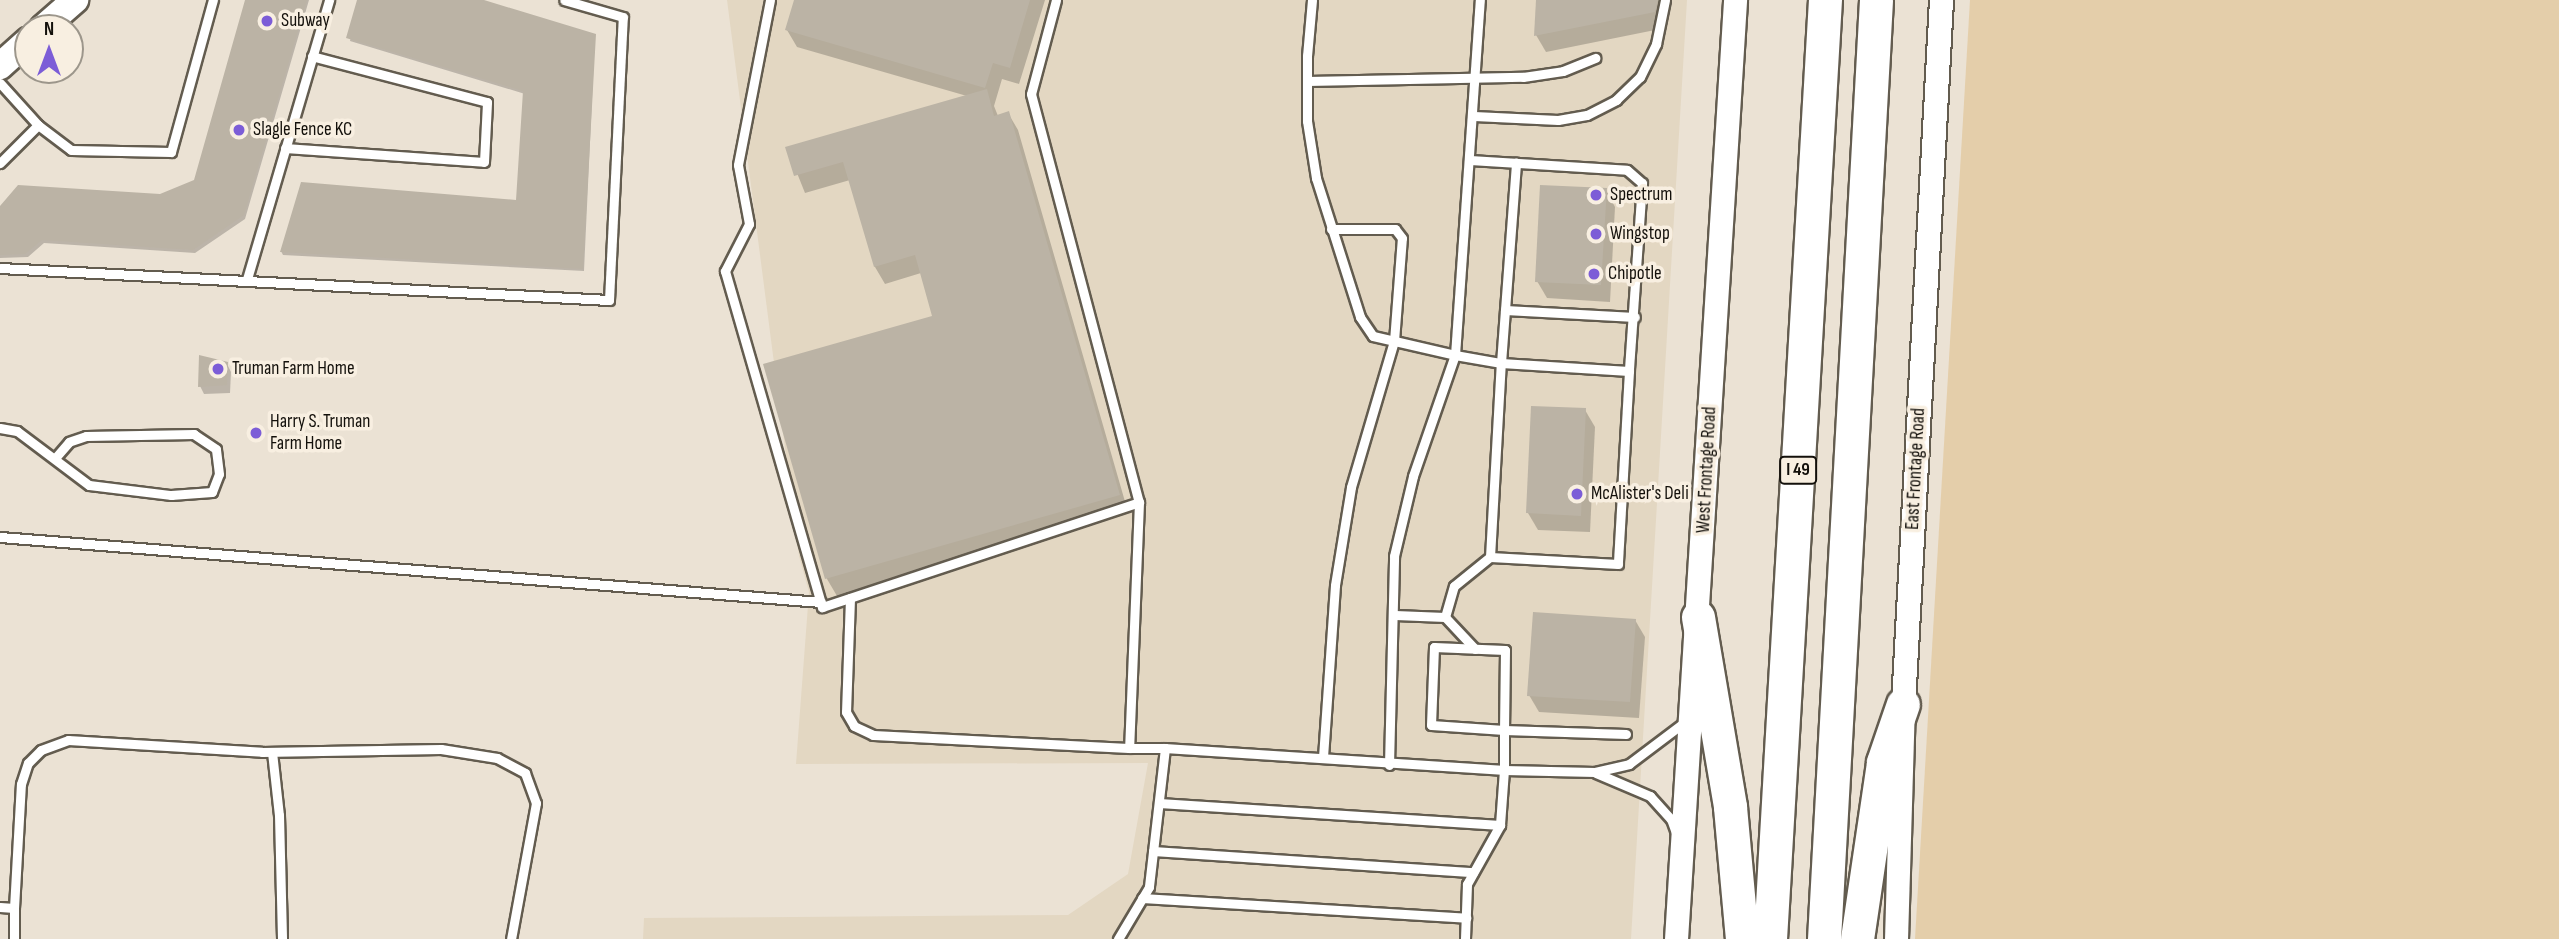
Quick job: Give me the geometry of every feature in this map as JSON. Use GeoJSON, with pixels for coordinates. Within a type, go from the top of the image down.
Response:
{"type":"FeatureCollection","features":[{"type":"Feature","properties":{"kind":"highway","name":"I 49"},"geometry":{"type":"LineString","coordinates":[[1770,939],[1825,0]]}},
{"type":"Feature","properties":{"kind":"highway"},"geometry":{"type":"LineString","coordinates":[[1824,939],[1875,0]]}},
{"type":"Feature","properties":{"kind":"highway"},"geometry":{"type":"LineString","coordinates":[[1699,617],[1730,807],[1741,939]]}},
{"type":"Feature","properties":{"kind":"highway"},"geometry":{"type":"LineString","coordinates":[[1857,939],[1883,762],[1903,704]]}},
{"type":"Feature","properties":{"kind":"main road"},"geometry":{"type":"LineString","coordinates":[[0,66],[14,54]]}},
{"type":"Feature","properties":{"kind":"street","name":"West Frontage Road"},"geometry":{"type":"LineString","coordinates":[[1676,939],[1687,720],[1699,617],[1735,0]]}},
{"type":"Feature","properties":{"kind":"street","name":"East Frontage Road"},"geometry":{"type":"LineString","coordinates":[[1896,939],[1903,704],[1941,0]]}},
{"type":"Feature","properties":{"kind":"lane"},"geometry":{"type":"LineString","coordinates":[[0,83],[38,125],[71,150],[171,152],[213,0]]}},
{"type":"Feature","properties":{"kind":"lane"},"geometry":{"type":"LineString","coordinates":[[247,279],[329,0]]}},
{"type":"Feature","properties":{"kind":"lane"},"geometry":{"type":"LineString","coordinates":[[0,268],[610,300],[623,17],[564,0]]}},
{"type":"Feature","properties":{"kind":"lane"},"geometry":{"type":"LineString","coordinates":[[770,0],[738,165],[749,224],[725,271],[822,607],[1139,502]]}},
{"type":"Feature","properties":{"kind":"lane"},"geometry":{"type":"LineString","coordinates":[[1056,0],[1031,94],[1088,297],[1139,502],[1129,748]]}},
{"type":"Feature","properties":{"kind":"lane"},"geometry":{"type":"LineString","coordinates":[[1312,0],[1307,80],[1316,178],[1360,317],[1373,336],[1501,363],[1629,371]]}},
{"type":"Feature","properties":{"kind":"lane"},"geometry":{"type":"LineString","coordinates":[[1389,765],[1395,615],[1394,556],[1413,476],[1455,355],[1474,116],[1480,0]]}},
{"type":"Feature","properties":{"kind":"lane"},"geometry":{"type":"LineString","coordinates":[[1474,116],[1558,121],[1587,115],[1615,100],[1640,77],[1656,44],[1665,0]]}},
{"type":"Feature","properties":{"kind":"lane"},"geometry":{"type":"LineString","coordinates":[[285,148],[484,162],[487,102],[312,56]]}},
{"type":"Feature","properties":{"kind":"lane"},"geometry":{"type":"LineString","coordinates":[[1307,80],[1523,77],[1563,71],[1597,58]]}},
{"type":"Feature","properties":{"kind":"lane"},"geometry":{"type":"LineString","coordinates":[[0,163],[38,125]]}},
{"type":"Feature","properties":{"kind":"lane"},"geometry":{"type":"LineString","coordinates":[[1445,617],[1454,586],[1490,556],[1618,564],[1629,371],[1635,317],[1642,183],[1636,175],[1627,170],[1470,160]]}},
{"type":"Feature","properties":{"kind":"lane"},"geometry":{"type":"LineString","coordinates":[[1490,556],[1516,163]]}},
{"type":"Feature","properties":{"kind":"lane"},"geometry":{"type":"LineString","coordinates":[[1323,757],[1335,585],[1351,486],[1394,341],[1402,238],[1395,229],[1331,229]]}},
{"type":"Feature","properties":{"kind":"lane"},"geometry":{"type":"LineString","coordinates":[[1505,310],[1635,317]]}},
{"type":"Feature","properties":{"kind":"lane"},"geometry":{"type":"LineString","coordinates":[[0,428],[17,431],[57,457],[89,485],[171,495],[212,492],[219,474],[216,449],[194,434],[86,436],[69,442],[57,457]]}},
{"type":"Feature","properties":{"kind":"lane"},"geometry":{"type":"LineString","coordinates":[[0,537],[820,602]]}},
{"type":"Feature","properties":{"kind":"lane"},"geometry":{"type":"LineString","coordinates":[[850,598],[846,712],[854,726],[873,736],[1166,748],[1323,757],[1389,765],[1595,772],[1629,764],[1687,720]]}},
{"type":"Feature","properties":{"kind":"lane"},"geometry":{"type":"LineString","coordinates":[[1395,615],[1445,617],[1475,649]]}},
{"type":"Feature","properties":{"kind":"lane"},"geometry":{"type":"LineString","coordinates":[[1465,939],[1467,884],[1500,825],[1504,770],[1504,730],[1505,650],[1434,647],[1431,725],[1504,730],[1626,734]]}},
{"type":"Feature","properties":{"kind":"lane"},"geometry":{"type":"LineString","coordinates":[[14,939],[21,784],[28,763],[41,750],[68,740],[272,752],[441,749],[497,758],[525,773],[536,803],[511,939]]}},
{"type":"Feature","properties":{"kind":"lane"},"geometry":{"type":"LineString","coordinates":[[1118,939],[1149,887],[1166,748]]}},
{"type":"Feature","properties":{"kind":"lane"},"geometry":{"type":"LineString","coordinates":[[272,752],[282,939]]}},
{"type":"Feature","properties":{"kind":"lane"},"geometry":{"type":"LineString","coordinates":[[1595,772],[1650,796],[1671,819],[1681,849]]}},
{"type":"Feature","properties":{"kind":"lane"},"geometry":{"type":"LineString","coordinates":[[1159,803],[1500,825]]}},
{"type":"Feature","properties":{"kind":"lane"},"geometry":{"type":"LineString","coordinates":[[1153,851],[1473,872]]}},
{"type":"Feature","properties":{"kind":"lane"},"geometry":{"type":"LineString","coordinates":[[1142,898],[1466,918]]}},
{"type":"Feature","properties":{"kind":"lane"},"geometry":{"type":"LineString","coordinates":[[0,907],[14,908]]}},
{"type":"Feature","properties":{"kind":"shaded area"},"geometry":{"type":"Polygon","coordinates":[[[727,0],[1687,0],[1631,939],[643,939],[644,918],[1068,915],[1128,874],[1148,763],[796,764],[809,592],[799,556],[727,0]]]}},
{"type":"Feature","properties":{"kind":"shaded area"},"geometry":{"type":"Polygon","coordinates":[[[1970,0],[2559,0],[2559,939],[1915,939],[1970,0]]]}},
{"type":"Feature","properties":{"kind":"building"},"geometry":{"type":"Polygon","coordinates":[[[245,0],[307,0],[244,215],[193,250],[42,240],[25,254],[0,255],[0,206],[18,185],[160,194],[194,180],[245,0]]]}},
{"type":"Feature","properties":{"kind":"building"},"geometry":{"type":"Polygon","coordinates":[[[357,0],[484,0],[596,34],[583,269],[280,252],[301,182],[516,200],[523,91],[346,38],[357,0]]]}},
{"type":"Feature","properties":{"kind":"building"},"geometry":{"type":"Polygon","coordinates":[[[794,0],[1030,0],[1010,68],[993,63],[985,88],[785,30],[794,0]]]}},
{"type":"Feature","properties":{"kind":"building"},"geometry":{"type":"Polygon","coordinates":[[[1536,0],[1658,0],[1655,12],[1534,36],[1536,0]]]}},
{"type":"Feature","properties":{"kind":"building"},"geometry":{"type":"Polygon","coordinates":[[[987,89],[994,116],[1009,111],[1120,495],[825,579],[763,364],[932,316],[915,255],[874,267],[843,162],[794,176],[785,147],[987,89]]]}},
{"type":"Feature","properties":{"kind":"building"},"geometry":{"type":"Polygon","coordinates":[[[1540,185],[1607,188],[1601,285],[1535,282],[1540,185]]]}},
{"type":"Feature","properties":{"kind":"building","name":"Truman Farm Home"},"geometry":{"type":"Polygon","coordinates":[[[199,355],[228,362],[227,385],[198,387],[199,355]]]}},
{"type":"Feature","properties":{"kind":"building"},"geometry":{"type":"Polygon","coordinates":[[[1531,406],[1586,408],[1581,516],[1526,513],[1531,406]]]}},
{"type":"Feature","properties":{"kind":"building"},"geometry":{"type":"Polygon","coordinates":[[[1533,612],[1636,619],[1630,702],[1527,696],[1533,612]]]}},
{"type":"Feature","properties":{"kind":"place","name":"Subway"},"geometry":{"type":"Point","coordinates":[267,21]}},
{"type":"Feature","properties":{"kind":"place","name":"Slagle Fence KC"},"geometry":{"type":"Point","coordinates":[239,130]}},
{"type":"Feature","properties":{"kind":"place","name":"Spectrum"},"geometry":{"type":"Point","coordinates":[1596,195]}},
{"type":"Feature","properties":{"kind":"place","name":"Wingstop"},"geometry":{"type":"Point","coordinates":[1596,234]}},
{"type":"Feature","properties":{"kind":"place","name":"Chipotle"},"geometry":{"type":"Point","coordinates":[1594,274]}},
{"type":"Feature","properties":{"kind":"place","name":"Truman Farm Home"},"geometry":{"type":"Point","coordinates":[218,369]}},
{"type":"Feature","properties":{"kind":"place","name":"Harry S. Truman Farm Home"},"geometry":{"type":"Point","coordinates":[256,433]}},
{"type":"Feature","properties":{"kind":"place","name":"McAlister's Deli"},"geometry":{"type":"Point","coordinates":[1577,494]}}]}
